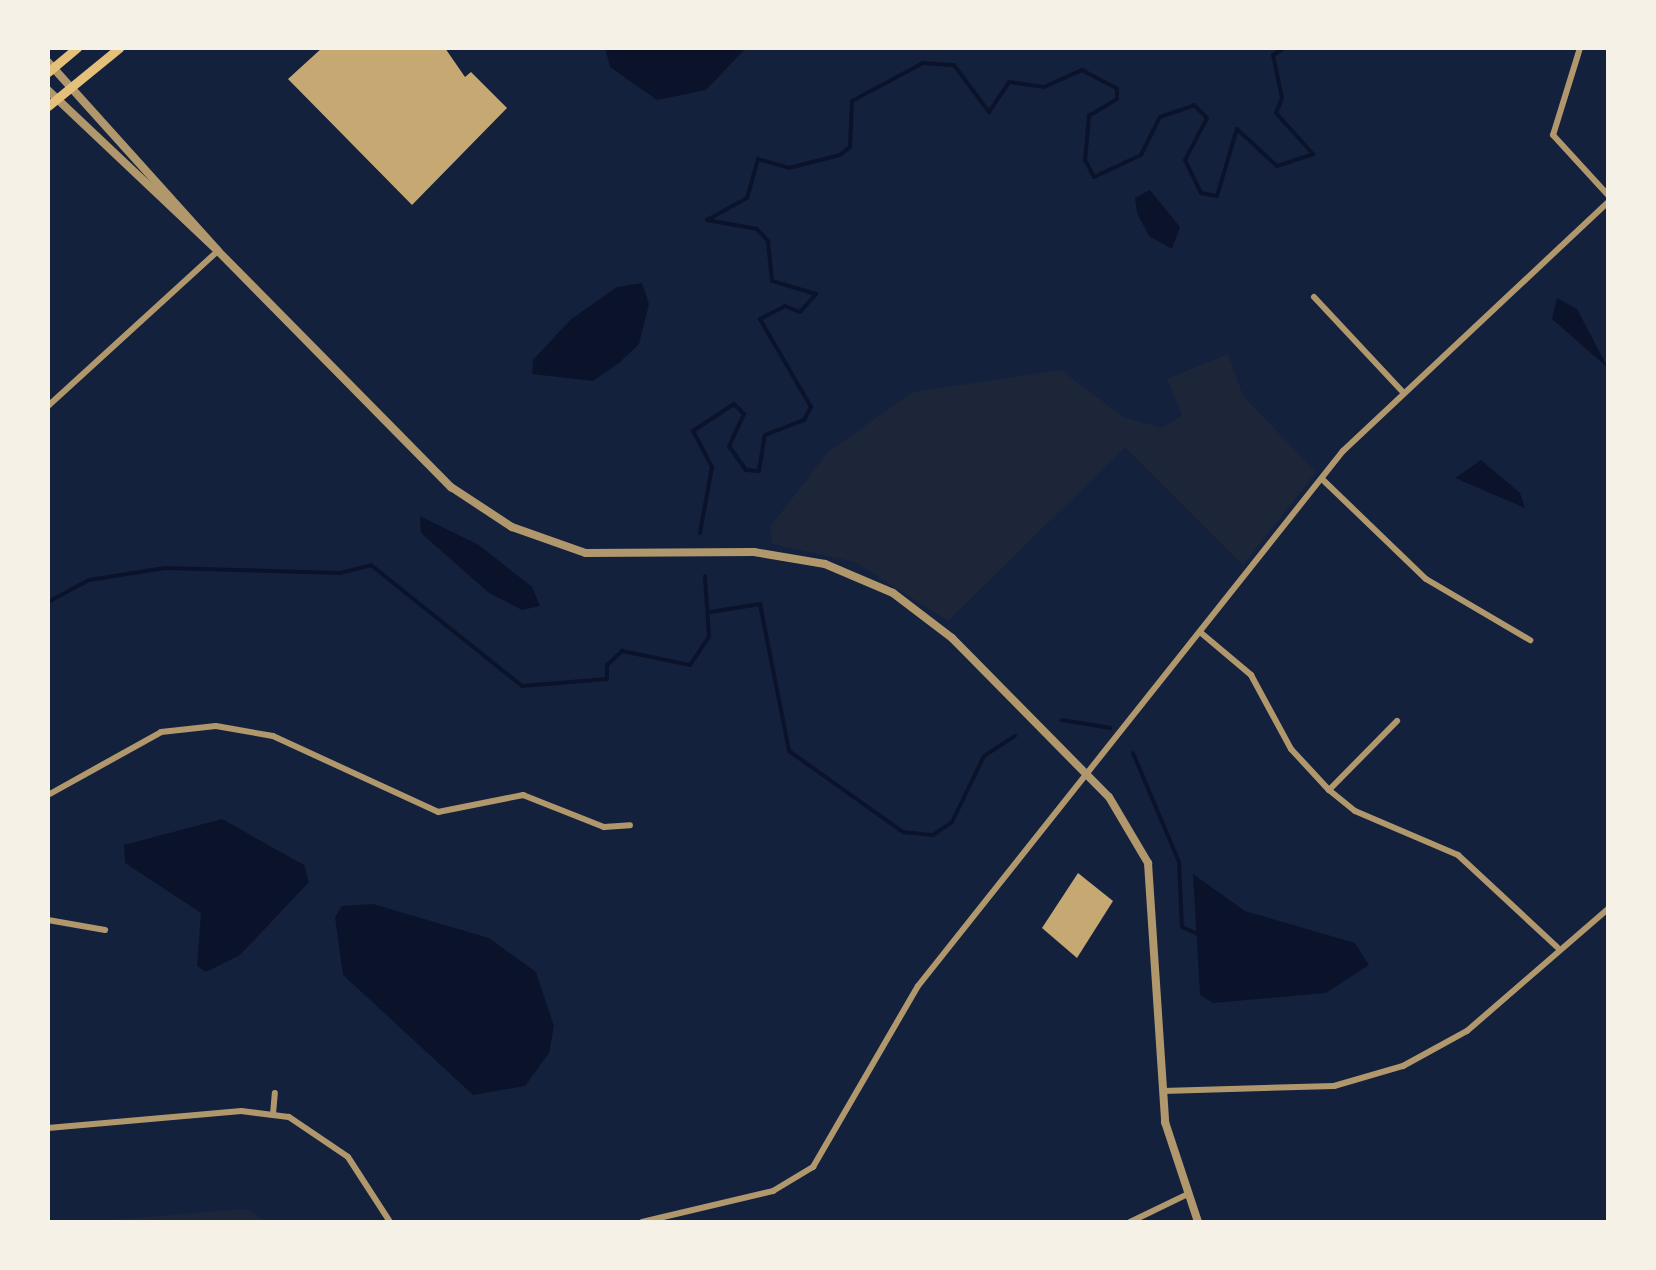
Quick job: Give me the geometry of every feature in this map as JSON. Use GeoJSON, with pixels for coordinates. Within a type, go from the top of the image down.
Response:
{"type":"FeatureCollection","features":[{"type":"Feature","properties":{"kind":"main road"},"geometry":{"type":"LineString","coordinates":[[49,68],[77,48]]}},
{"type":"Feature","properties":{"kind":"main road"},"geometry":{"type":"LineString","coordinates":[[52,103],[119,48]]}},
{"type":"Feature","properties":{"kind":"street"},"geometry":{"type":"LineString","coordinates":[[642,1222],[773,1191],[813,1168],[896,1016],[1322,479],[1402,390],[1608,198],[1554,134],[1580,48]]}},
{"type":"Feature","properties":{"kind":"street"},"geometry":{"type":"LineString","coordinates":[[49,68],[71,87],[218,251],[430,467],[490,515],[586,553],[754,552],[859,576],[952,638],[1129,824],[1154,890],[1162,1091],[1198,1222]]}},
{"type":"Feature","properties":{"kind":"street"},"geometry":{"type":"LineString","coordinates":[[48,90],[52,103],[218,251]]}},
{"type":"Feature","properties":{"kind":"street"},"geometry":{"type":"LineString","coordinates":[[48,406],[218,251]]}},
{"type":"Feature","properties":{"kind":"street"},"geometry":{"type":"LineString","coordinates":[[1314,298],[1402,390]]}},
{"type":"Feature","properties":{"kind":"street"},"geometry":{"type":"LineString","coordinates":[[1322,479],[1426,579],[1530,640]]}},
{"type":"Feature","properties":{"kind":"street"},"geometry":{"type":"LineString","coordinates":[[1200,632],[1250,676],[1292,749],[1329,790],[1356,812],[1458,855],[1557,946]]}},
{"type":"Feature","properties":{"kind":"street"},"geometry":{"type":"LineString","coordinates":[[1329,790],[1398,721]]}},
{"type":"Feature","properties":{"kind":"street"},"geometry":{"type":"LineString","coordinates":[[48,795],[161,732],[216,726],[273,736],[438,812],[523,795],[604,826],[630,824]]}},
{"type":"Feature","properties":{"kind":"street"},"geometry":{"type":"LineString","coordinates":[[1162,1091],[1334,1086],[1403,1066],[1467,1030],[1557,946],[1608,909]]}},
{"type":"Feature","properties":{"kind":"street"},"geometry":{"type":"LineString","coordinates":[[48,920],[105,930]]}},
{"type":"Feature","properties":{"kind":"street"},"geometry":{"type":"LineString","coordinates":[[273,1114],[276,1093]]}},
{"type":"Feature","properties":{"kind":"street"},"geometry":{"type":"LineString","coordinates":[[48,1128],[273,1114],[332,1139],[390,1222]]}},
{"type":"Feature","properties":{"kind":"street"},"geometry":{"type":"LineString","coordinates":[[1130,1222],[1188,1194]]}},
{"type":"Feature","properties":{"kind":"shaded area"},"geometry":{"type":"Polygon","coordinates":[[[605,48],[746,48],[706,90],[657,100],[610,67],[605,48]]]}},
{"type":"Feature","properties":{"kind":"shaded area"},"geometry":{"type":"Polygon","coordinates":[[[1150,190],[1180,227],[1172,249],[1149,236],[1137,213],[1135,198],[1150,190]]]}},
{"type":"Feature","properties":{"kind":"shaded area"},"geometry":{"type":"Polygon","coordinates":[[[642,283],[649,304],[639,344],[619,363],[593,381],[532,374],[533,360],[570,320],[617,287],[642,283]]]}},
{"type":"Feature","properties":{"kind":"shaded area"},"geometry":{"type":"Polygon","coordinates":[[[1557,298],[1577,309],[1608,368],[1552,319],[1557,298]]]}},
{"type":"Feature","properties":{"kind":"shaded area"},"geometry":{"type":"Polygon","coordinates":[[[1228,354],[1243,396],[1316,472],[1243,565],[1125,447],[948,621],[855,562],[772,544],[770,527],[828,452],[913,392],[1061,370],[1123,417],[1162,428],[1182,415],[1167,379],[1228,354]]]}},
{"type":"Feature","properties":{"kind":"shaded area"},"geometry":{"type":"Polygon","coordinates":[[[1481,460],[1520,493],[1525,508],[1455,478],[1481,460]]]}},
{"type":"Feature","properties":{"kind":"shaded area"},"geometry":{"type":"Polygon","coordinates":[[[420,516],[479,545],[532,587],[540,606],[522,610],[489,593],[421,533],[420,516]]]}},
{"type":"Feature","properties":{"kind":"shaded area"},"geometry":{"type":"Polygon","coordinates":[[[222,819],[304,865],[309,882],[240,955],[206,972],[197,966],[201,913],[125,863],[124,845],[222,819]]]}},
{"type":"Feature","properties":{"kind":"shaded area"},"geometry":{"type":"Polygon","coordinates":[[[1193,874],[1245,911],[1355,943],[1369,965],[1326,993],[1213,1003],[1200,995],[1193,874]]]}},
{"type":"Feature","properties":{"kind":"shaded area"},"geometry":{"type":"Polygon","coordinates":[[[373,904],[489,938],[536,972],[554,1026],[549,1053],[525,1086],[473,1095],[343,975],[335,917],[342,906],[373,904]]]}},
{"type":"Feature","properties":{"kind":"shaded area"},"geometry":{"type":"Polygon","coordinates":[[[246,1209],[268,1222],[82,1222],[246,1209]]]}},
{"type":"Feature","properties":{"kind":"building"},"geometry":{"type":"Polygon","coordinates":[[[322,48],[445,48],[465,77],[471,72],[507,108],[412,205],[288,79],[322,48]]]}},
{"type":"Feature","properties":{"kind":"building"},"geometry":{"type":"Polygon","coordinates":[[[1078,873],[1113,901],[1077,958],[1042,928],[1078,873]]]}},
{"type":"Feature","properties":{"kind":"waterway"},"geometry":{"type":"LineString","coordinates":[[700,533],[712,467],[693,431],[734,404],[744,414],[729,446],[746,470],[759,471],[765,435],[804,420],[811,407],[760,319],[785,306],[800,312],[816,294],[772,281],[768,241],[757,229],[707,220],[747,198],[758,159],[789,168],[840,155],[850,147],[852,101],[923,63],[954,65],[989,112],[1009,82],[1044,87],[1082,70],[1117,89],[1117,99],[1089,116],[1085,160],[1094,177],[1141,155],[1160,117],[1194,105],[1207,118],[1185,160],[1201,193],[1217,196],[1237,129],[1277,166],[1313,154],[1276,113],[1282,98],[1273,55],[1284,48]]}},
{"type":"Feature","properties":{"kind":"waterway"},"geometry":{"type":"LineString","coordinates":[[1345,48],[1360,48]]}},
{"type":"Feature","properties":{"kind":"waterway"},"geometry":{"type":"LineString","coordinates":[[48,602],[89,580],[165,568],[340,573],[371,565],[522,686],[607,679],[607,665],[622,651],[690,665],[709,637],[705,576]]}},
{"type":"Feature","properties":{"kind":"waterway"},"geometry":{"type":"LineString","coordinates":[[710,612],[760,604],[789,751],[903,832],[933,835],[952,822],[984,756],[1015,736]]}},
{"type":"Feature","properties":{"kind":"waterway"},"geometry":{"type":"LineString","coordinates":[[1062,720],[1110,728]]}},
{"type":"Feature","properties":{"kind":"waterway"},"geometry":{"type":"LineString","coordinates":[[1133,753],[1179,862],[1182,927],[1198,934]]}}]}
